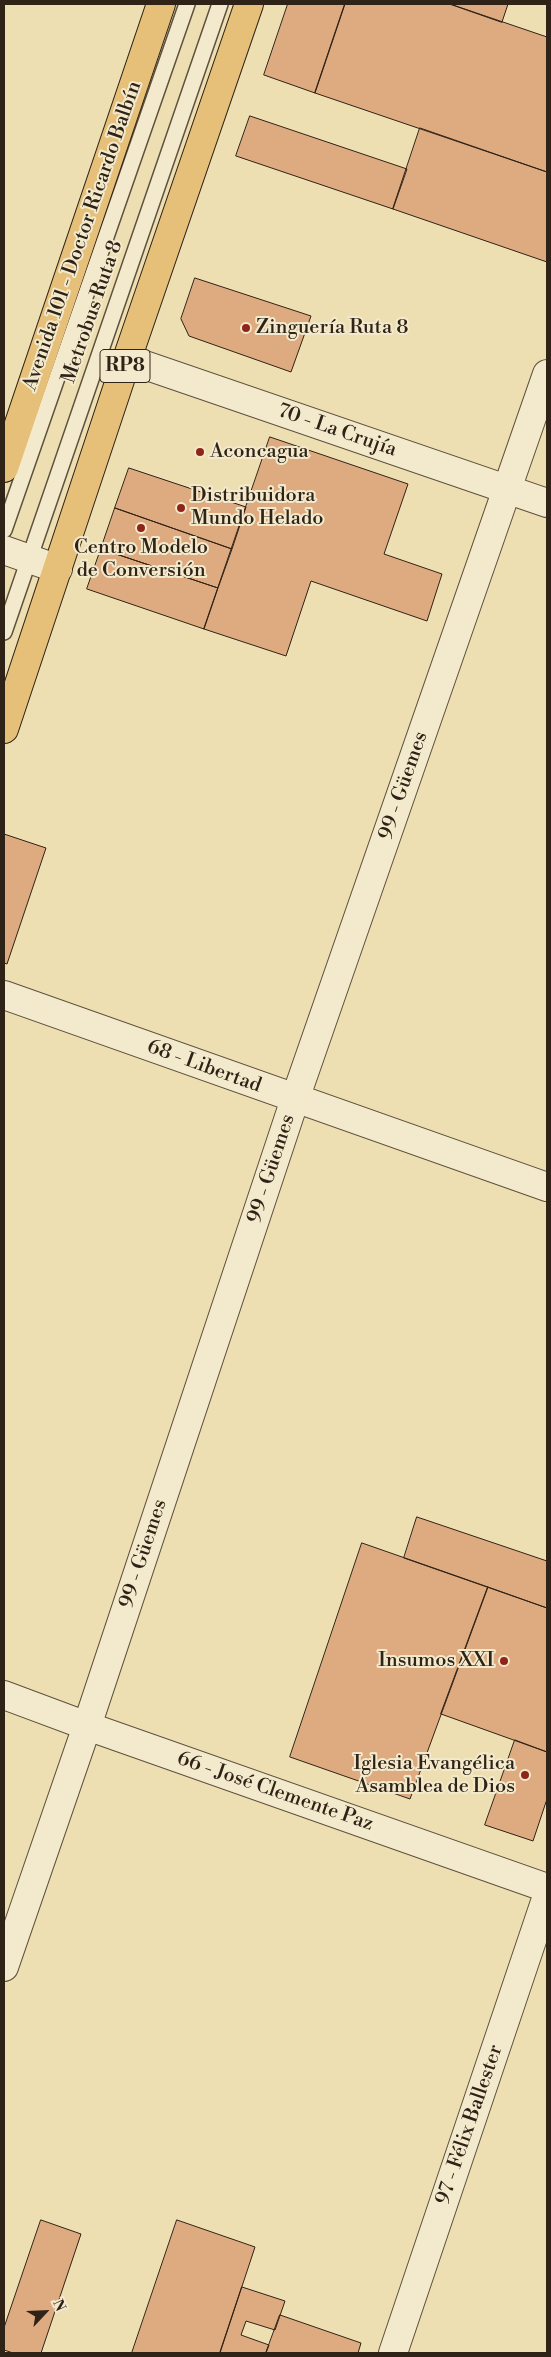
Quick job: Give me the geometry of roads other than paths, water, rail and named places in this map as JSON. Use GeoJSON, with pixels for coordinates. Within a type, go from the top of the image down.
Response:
{"type":"FeatureCollection","features":[{"type":"Feature","properties":{"kind":"main road","name":"Avenida 101 - Doctor Ricardo Balbín"},"geometry":{"type":"LineString","coordinates":[[4,468],[161,4]]}},
{"type":"Feature","properties":{"kind":"main road","name":"RP8"},"geometry":{"type":"LineString","coordinates":[[4,729],[127,359],[249,4]]}},
{"type":"Feature","properties":{"kind":"street","name":"70 - La Crujía"},"geometry":{"type":"LineString","coordinates":[[127,359],[547,503]]}},
{"type":"Feature","properties":{"kind":"street","name":"99 - Güemes"},"geometry":{"type":"LineString","coordinates":[[4,1967],[87,1726],[295,1099],[547,374]]}},
{"type":"Feature","properties":{"kind":"street"},"geometry":{"type":"LineString","coordinates":[[4,550],[58,569]]}},
{"type":"Feature","properties":{"kind":"street","name":"68 - Libertad"},"geometry":{"type":"LineString","coordinates":[[4,995],[547,1187]]}},
{"type":"Feature","properties":{"kind":"street","name":"66 - José Clemente Paz"},"geometry":{"type":"LineString","coordinates":[[4,1695],[547,1888]]}},
{"type":"Feature","properties":{"kind":"street","name":"97 - Félix Ballester"},"geometry":{"type":"LineString","coordinates":[[393,2353],[547,1896]]}},
{"type":"Feature","properties":{"kind":"lane","name":"Metrobus Ruta 8"},"geometry":{"type":"LineString","coordinates":[[4,530],[187,4]]}},
{"type":"Feature","properties":{"kind":"lane","name":"Metrobus Ruta 8"},"geometry":{"type":"LineString","coordinates":[[4,632],[220,4]]}},
{"type":"Feature","properties":{"kind":"place","name":"Zinguería Ruta 8"},"geometry":{"type":"Point","coordinates":[246,328]}},
{"type":"Feature","properties":{"kind":"place","name":"Aconcagua"},"geometry":{"type":"Point","coordinates":[200,452]}},
{"type":"Feature","properties":{"kind":"place","name":"Distribuidora Mundo Helado"},"geometry":{"type":"Point","coordinates":[181,508]}},
{"type":"Feature","properties":{"kind":"place","name":"Centro Modelo de Conversión"},"geometry":{"type":"Point","coordinates":[141,528]}},
{"type":"Feature","properties":{"kind":"place","name":"Insumos XXI"},"geometry":{"type":"Point","coordinates":[504,1661]}},
{"type":"Feature","properties":{"kind":"place","name":"Iglesia Evangélica Asamblea de Dios"},"geometry":{"type":"Point","coordinates":[525,1775]}}]}
